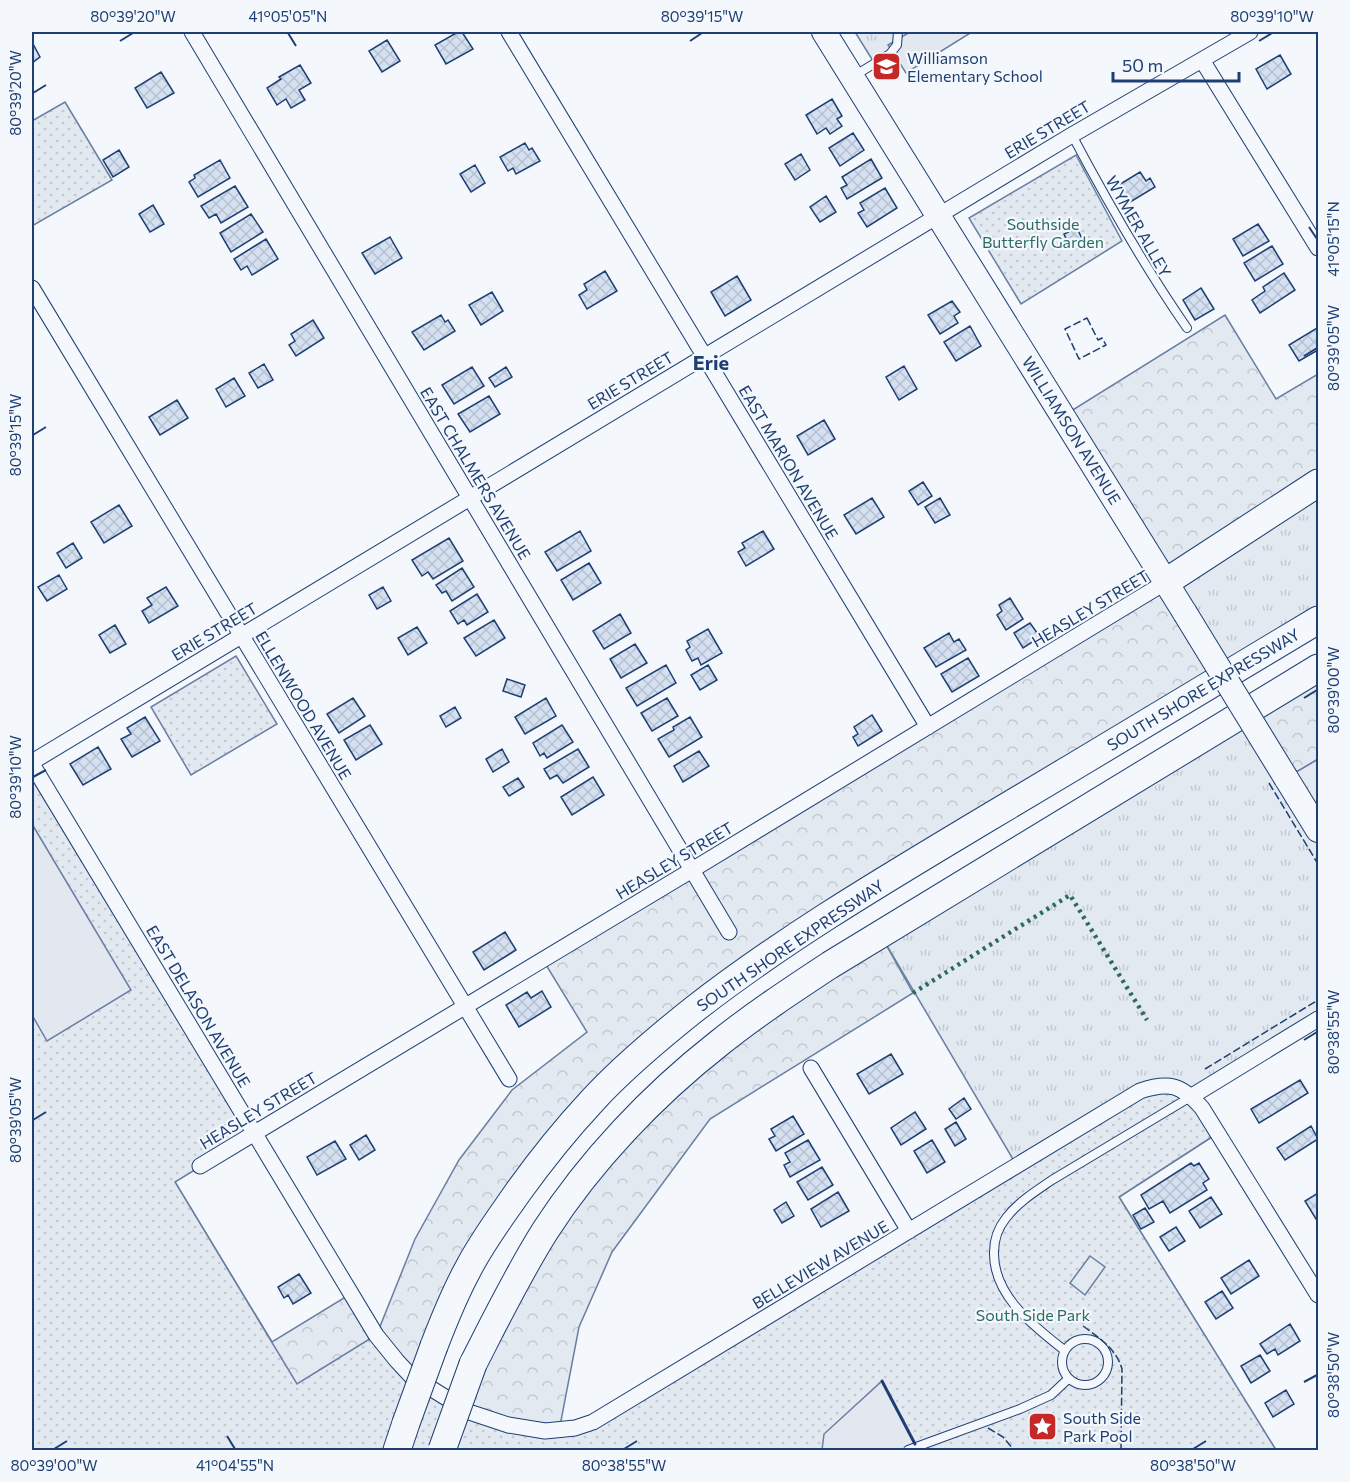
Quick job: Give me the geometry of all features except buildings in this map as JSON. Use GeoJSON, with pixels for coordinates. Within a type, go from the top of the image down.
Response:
{"type":"FeatureCollection","features":[{"type":"Feature","properties":{"kind":"highway"},"geometry":{"type":"LineString","coordinates":[[1166,582],[1318,483]]}},
{"type":"Feature","properties":{"kind":"highway","name":"SOUTH SHORE EXPRESSWAY"},"geometry":{"type":"LineString","coordinates":[[397,1450],[434,1346],[462,1281],[482,1245],[536,1167],[564,1132],[631,1062],[728,983],[796,937],[901,870],[1318,620]]}},
{"type":"Feature","properties":{"kind":"highway"},"geometry":{"type":"LineString","coordinates":[[442,1450],[473,1364],[546,1230],[603,1154],[627,1127],[682,1074],[756,1015],[830,965],[1318,668]]}},
{"type":"Feature","properties":{"kind":"main road","name":"WILLIAMSON AVENUE"},"geometry":{"type":"LineString","coordinates":[[824,32],[1318,830]]}},
{"type":"Feature","properties":{"kind":"street","name":"EAST CHALMERS AVENUE"},"geometry":{"type":"LineString","coordinates":[[192,32],[729,932]]}},
{"type":"Feature","properties":{"kind":"street","name":"EAST MARION AVENUE"},"geometry":{"type":"LineString","coordinates":[[508,32],[928,727]]}},
{"type":"Feature","properties":{"kind":"street","name":"ERIE STREET"},"geometry":{"type":"LineString","coordinates":[[32,763],[938,215],[1202,60],[1241,34]]}},
{"type":"Feature","properties":{"kind":"street"},"geometry":{"type":"LineString","coordinates":[[1202,60],[1318,248]]}},
{"type":"Feature","properties":{"kind":"street","name":"ELLENWOOD AVENUE"},"geometry":{"type":"LineString","coordinates":[[32,288],[509,1079]]}},
{"type":"Feature","properties":{"kind":"street","name":"HEASLEY STREET"},"geometry":{"type":"LineString","coordinates":[[200,1166],[1166,582]]}},
{"type":"Feature","properties":{"kind":"street","name":"EAST DELASON AVENUE"},"geometry":{"type":"LineString","coordinates":[[32,763],[355,1299]]}},
{"type":"Feature","properties":{"kind":"street"},"geometry":{"type":"LineString","coordinates":[[1318,1019],[1191,1096],[1210,1119],[1318,1295]]}},
{"type":"Feature","properties":{"kind":"street"},"geometry":{"type":"LineString","coordinates":[[811,1068],[909,1231]]}},
{"type":"Feature","properties":{"kind":"street","name":"BELLEVIEW AVENUE"},"geometry":{"type":"LineString","coordinates":[[355,1299],[376,1335],[411,1376],[469,1412],[530,1430],[559,1431],[575,1428],[610,1413],[1140,1091],[1164,1085],[1179,1089],[1191,1096]]}},
{"type":"Feature","properties":{"kind":"lane"},"geometry":{"type":"LineString","coordinates":[[853,77],[890,54],[897,45],[898,32]]}},
{"type":"Feature","properties":{"kind":"lane","name":"WYMER ALLEY"},"geometry":{"type":"LineString","coordinates":[[1072,135],[1126,233],[1187,328]]}},
{"type":"Feature","properties":{"kind":"lane"},"geometry":{"type":"LineString","coordinates":[[1064,1350],[1033,1326],[1012,1303],[998,1278],[994,1260],[994,1244],[998,1231],[1013,1210],[1031,1194],[1191,1096]]}},
{"type":"Feature","properties":{"kind":"lane"},"geometry":{"type":"LineString","coordinates":[[1083,1338],[1098,1343],[1104,1348],[1108,1364],[1102,1378],[1096,1383],[1082,1386],[1068,1379],[1063,1373],[1061,1358],[1069,1344],[1083,1338]]}},
{"type":"Feature","properties":{"kind":"lane"},"geometry":{"type":"LineString","coordinates":[[908,1450],[1051,1395],[1068,1379]]}},
{"type":"Feature","properties":{"kind":"green space"},"geometry":{"type":"Polygon","coordinates":[[[855,32],[898,32],[897,45],[875,64],[855,32]]]}},
{"type":"Feature","properties":{"kind":"green space"},"geometry":{"type":"Polygon","coordinates":[[[65,102],[112,180],[32,226],[32,121],[65,102]]]}},
{"type":"Feature","properties":{"kind":"green space","name":"Southside Butterfly Garden"},"geometry":{"type":"Polygon","coordinates":[[[1076,155],[1122,241],[1021,304],[969,218],[1076,155]]]}},
{"type":"Feature","properties":{"kind":"green space"},"geometry":{"type":"Polygon","coordinates":[[[1225,315],[1276,399],[1318,374],[1318,483],[1166,582],[1063,416],[1225,315]]]}},
{"type":"Feature","properties":{"kind":"green space"},"geometry":{"type":"Polygon","coordinates":[[[1318,483],[1318,620],[1223,678],[1166,582],[1318,483]]]}},
{"type":"Feature","properties":{"kind":"green space"},"geometry":{"type":"Polygon","coordinates":[[[1166,582],[1223,678],[911,864],[815,924],[722,988],[635,1059],[573,1121],[489,1232],[458,1289],[421,1382],[459,1405],[473,1362],[531,1255],[560,1209],[609,1147],[683,1073],[730,1035],[804,982],[880,934],[913,993],[710,1119],[612,1252],[579,1327],[559,1431],[585,1424],[610,1413],[1140,1091],[1163,1085],[1189,1095],[1202,1109],[1218,1133],[1119,1197],[1276,1450],[1121,1450],[1122,1369],[1116,1355],[1108,1345],[994,1260],[973,1250],[960,1254],[884,1301],[838,1336],[813,1375],[808,1412],[798,1436],[787,1450],[32,1450],[32,1030],[38,1026],[47,1040],[78,1022],[272,1342],[352,1293],[377,1334],[415,1239],[459,1160],[512,1090],[587,1032],[543,960],[1166,582]],[[1090,1256],[1070,1283],[1085,1294],[1105,1267],[1090,1256]]]}},
{"type":"Feature","properties":{"kind":"green space"},"geometry":{"type":"Polygon","coordinates":[[[236,656],[277,724],[191,775],[151,707],[236,656]]]}},
{"type":"Feature","properties":{"kind":"green space"},"geometry":{"type":"Polygon","coordinates":[[[1318,668],[1318,759],[1286,778],[1246,712],[1318,668]]]}},
{"type":"Feature","properties":{"kind":"green space"},"geometry":{"type":"Polygon","coordinates":[[[1246,712],[1286,778],[1318,759],[1318,1019],[1192,1096],[1017,1166],[880,934],[1246,712]]]}},
{"type":"Feature","properties":{"kind":"green space","name":"South Side Park"},"geometry":{"type":"Polygon","coordinates":[[[32,764],[255,1133],[175,1182],[297,1384],[376,1335],[397,1361],[469,1412],[575,1428],[1140,1091],[1179,1089],[1218,1133],[1119,1197],[1276,1450],[32,1450],[32,764]]]}},
{"type":"Feature","properties":{"kind":"green space"},"geometry":{"type":"Polygon","coordinates":[[[1090,1256],[1105,1267],[1085,1295],[1070,1283],[1090,1256]]]}},
{"type":"Feature","properties":{"kind":"shaded area"},"geometry":{"type":"Polygon","coordinates":[[[910,32],[972,32],[906,73],[888,45],[910,32]]]}},
{"type":"Feature","properties":{"kind":"shaded area"},"geometry":{"type":"Polygon","coordinates":[[[32,824],[131,990],[47,1041],[32,1015],[32,824]]]}},
{"type":"Feature","properties":{"kind":"shaded area"},"geometry":{"type":"Polygon","coordinates":[[[882,1381],[917,1447],[908,1450],[822,1450],[824,1434],[882,1381]]]}},
{"type":"Feature","properties":{"kind":"hedge"},"geometry":{"type":"LineString","coordinates":[[913,993],[1070,895],[1147,1020]]}},
{"type":"Feature","properties":{"kind":"fence"},"geometry":{"type":"LineString","coordinates":[[1087,318],[1098,340],[1102,338],[1106,345],[1079,359],[1065,329],[1087,318]]}},
{"type":"Feature","properties":{"kind":"fence"},"geometry":{"type":"LineString","coordinates":[[1269,783],[1318,864]]}},
{"type":"Feature","properties":{"kind":"fence"},"geometry":{"type":"LineString","coordinates":[[1205,1069],[1318,1000]]}},
{"type":"Feature","properties":{"kind":"fence"},"geometry":{"type":"LineString","coordinates":[[1083,1326],[1111,1349],[1122,1369],[1121,1450]]}},
{"type":"Feature","properties":{"kind":"fence"},"geometry":{"type":"LineString","coordinates":[[988,1428],[1003,1437],[1014,1450]]}},
{"type":"Feature","properties":{"kind":"wall"},"geometry":{"type":"LineString","coordinates":[[882,1381],[915,1444]]}},
{"type":"Feature","properties":{"kind":"place","name":"Williamson Elementary School"},"geometry":{"type":"Point","coordinates":[886,66]}},
{"type":"Feature","properties":{"kind":"place","name":"South Side Park Pool"},"geometry":{"type":"Point","coordinates":[1042,1426]}},
{"type":"Feature","properties":{"kind":"district","name":"Erie"},"geometry":{"type":"Point","coordinates":[711,362]}}]}
